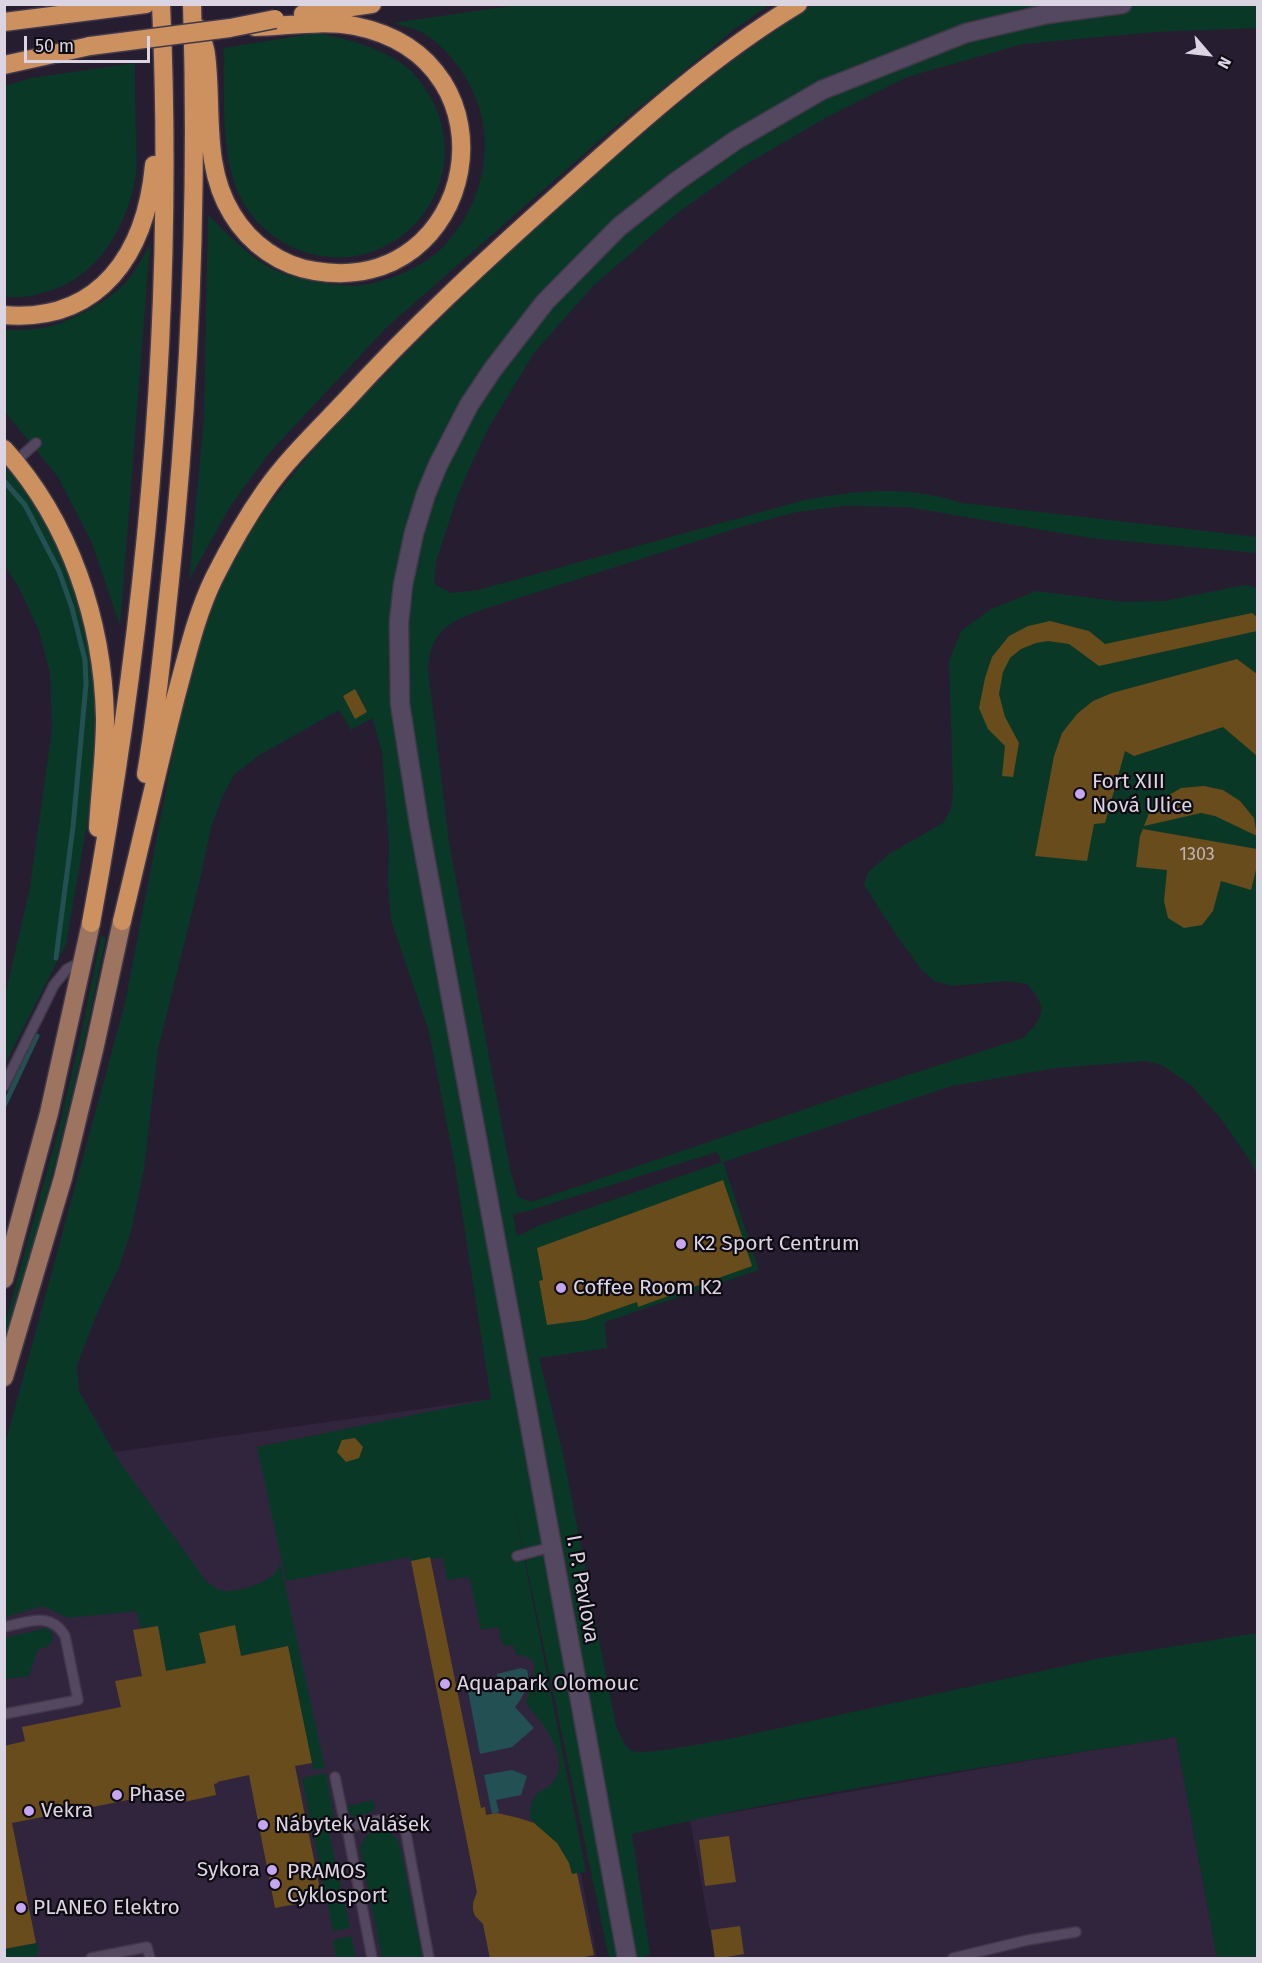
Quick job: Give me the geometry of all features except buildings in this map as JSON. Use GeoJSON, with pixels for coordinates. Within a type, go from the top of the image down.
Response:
{"type":"FeatureCollection","features":[{"type":"Feature","properties":{"kind":"highway"},"geometry":{"type":"LineString","coordinates":[[4,22],[146,4]]}},
{"type":"Feature","properties":{"kind":"highway"},"geometry":{"type":"LineString","coordinates":[[91,923],[121,745],[138,625],[151,488],[160,339],[164,202],[164,65],[161,4]]}},
{"type":"Feature","properties":{"kind":"highway"},"geometry":{"type":"LineString","coordinates":[[4,54],[90,46],[275,23],[372,4]]}},
{"type":"Feature","properties":{"kind":"highway"},"geometry":{"type":"LineString","coordinates":[[122,921],[170,722],[204,600],[222,563],[266,489],[374,369],[500,247],[681,89],[746,39],[798,4]]}},
{"type":"Feature","properties":{"kind":"highway"},"geometry":{"type":"LineString","coordinates":[[192,5],[206,53],[213,164],[224,199],[241,227],[273,256],[286,263],[311,270],[350,273],[372,269],[401,257],[417,246],[433,230],[445,212],[461,169],[462,140],[456,112],[448,91],[421,57],[403,44],[383,34],[342,24],[275,23]]}},
{"type":"Feature","properties":{"kind":"highway"},"geometry":{"type":"LineString","coordinates":[[122,921],[148,762],[179,500],[189,353],[193,217],[192,5]]}},
{"type":"Feature","properties":{"kind":"highway"},"geometry":{"type":"LineString","coordinates":[[4,65],[90,46]]}},
{"type":"Feature","properties":{"kind":"highway"},"geometry":{"type":"LineString","coordinates":[[4,315],[38,315],[69,307],[97,291],[129,256],[141,230],[152,189],[164,65]]}},
{"type":"Feature","properties":{"kind":"highway"},"geometry":{"type":"LineString","coordinates":[[10,455],[52,515],[75,561],[101,664],[105,717],[104,754],[91,923]]}},
{"type":"Feature","properties":{"kind":"main road"},"geometry":{"type":"LineString","coordinates":[[4,1377],[63,1178],[122,921]]}},
{"type":"Feature","properties":{"kind":"main road"},"geometry":{"type":"LineString","coordinates":[[4,1279],[49,1113],[91,923]]}},
{"type":"Feature","properties":{"kind":"street","name":"I. P. Pavlova"},"geometry":{"type":"LineString","coordinates":[[627,1959],[419,824],[400,704],[399,622],[403,585],[414,533],[438,465],[475,396],[493,369],[545,302],[619,227],[677,181],[736,140],[822,90],[966,33],[1047,14],[1122,4]]}},
{"type":"Feature","properties":{"kind":"lane"},"geometry":{"type":"LineString","coordinates":[[10,455],[36,443]]}},
{"type":"Feature","properties":{"kind":"lane"},"geometry":{"type":"LineString","coordinates":[[4,1086],[54,985],[67,969],[83,961]]}},
{"type":"Feature","properties":{"kind":"lane"},"geometry":{"type":"LineString","coordinates":[[517,1556],[552,1547]]}},
{"type":"Feature","properties":{"kind":"lane"},"geometry":{"type":"LineString","coordinates":[[4,1627],[45,1619],[60,1627],[65,1636],[78,1700],[4,1714]]}},
{"type":"Feature","properties":{"kind":"lane"},"geometry":{"type":"LineString","coordinates":[[335,1777],[372,1959]]}},
{"type":"Feature","properties":{"kind":"lane"},"geometry":{"type":"LineString","coordinates":[[347,1828],[392,1819],[400,1822],[405,1828],[429,1959]]}},
{"type":"Feature","properties":{"kind":"lane"},"geometry":{"type":"LineString","coordinates":[[953,1959],[1028,1940],[1076,1932]]}},
{"type":"Feature","properties":{"kind":"lane"},"geometry":{"type":"LineString","coordinates":[[92,1959],[147,1947],[150,1959]]}},
{"type":"Feature","properties":{"kind":"shaded area"},"geometry":{"type":"Polygon","coordinates":[[[814,4],[1257,5],[1257,28],[1154,32],[1023,44],[907,77],[827,117],[745,165],[680,211],[593,286],[534,353],[489,427],[473,460],[457,497],[436,562],[434,584],[451,593],[478,590],[801,501],[842,494],[882,491],[942,497],[962,503],[1257,537],[1257,553],[1090,538],[907,507],[843,506],[797,512],[744,526],[478,611],[457,620],[442,631],[433,646],[428,669],[449,842],[510,1169],[518,1197],[532,1202],[843,1096],[1023,1038],[1036,1024],[1041,1006],[1027,984],[1007,981],[952,986],[934,981],[921,969],[899,939],[864,885],[868,872],[889,854],[943,823],[951,808],[953,791],[949,661],[961,631],[991,609],[1036,591],[1124,602],[1164,601],[1245,585],[1257,588],[1257,1175],[1251,1162],[1221,1119],[1192,1086],[1162,1065],[1144,1061],[1056,1068],[952,1086],[723,1162],[759,1270],[605,1322],[607,1348],[539,1358],[563,1454],[616,1726],[630,1750],[647,1752],[675,1748],[724,1740],[1101,1658],[1257,1633],[1257,1958],[1217,1958],[1176,1737],[835,1792],[632,1834],[650,1954],[642,1958],[609,1958],[511,1491],[586,1872],[572,1874],[560,1848],[530,1818],[534,1797],[551,1785],[557,1775],[558,1753],[547,1731],[526,1703],[534,1674],[534,1663],[528,1657],[516,1654],[513,1645],[503,1646],[498,1627],[481,1630],[469,1577],[447,1580],[443,1558],[411,1561],[409,1557],[286,1581],[257,1447],[491,1399],[454,1161],[429,1032],[391,920],[388,883],[389,845],[382,752],[372,718],[351,730],[339,710],[258,756],[234,775],[222,798],[211,827],[158,1049],[144,1169],[131,1232],[119,1267],[98,1311],[77,1365],[79,1391],[119,1461],[206,1581],[222,1591],[243,1589],[267,1579],[278,1569],[280,1562],[325,1768],[313,1770],[288,1646],[166,1671],[158,1626],[141,1628],[136,1611],[69,1618],[43,1606],[5,1617],[5,1444],[125,1003],[183,701],[206,622],[230,566],[275,497],[334,427],[519,243],[674,107],[735,59],[814,4]],[[717,1152],[513,1214],[517,1236],[540,1225],[722,1162],[717,1152]]]}},
{"type":"Feature","properties":{"kind":"shaded area"},"geometry":{"type":"Polygon","coordinates":[[[517,5],[769,5],[736,28],[609,132],[387,327],[271,451],[231,505],[189,580],[204,417],[208,215],[259,261],[279,272],[308,280],[354,286],[372,284],[398,275],[430,258],[452,236],[472,203],[483,167],[484,129],[473,93],[451,57],[441,46],[423,33],[393,23],[517,5]]]}},
{"type":"Feature","properties":{"kind":"shaded area"},"geometry":{"type":"Polygon","coordinates":[[[317,33],[374,49],[405,66],[421,82],[433,102],[444,136],[443,169],[433,199],[415,224],[390,243],[361,255],[328,257],[294,248],[276,238],[252,216],[240,198],[231,171],[224,119],[224,48],[317,33]]]}},
{"type":"Feature","properties":{"kind":"shaded area"},"geometry":{"type":"Polygon","coordinates":[[[135,63],[136,174],[126,212],[118,230],[108,247],[95,262],[81,275],[64,285],[30,296],[5,296],[5,86],[31,78],[135,63]]]}},
{"type":"Feature","properties":{"kind":"shaded area"},"geometry":{"type":"Polygon","coordinates":[[[150,244],[120,626],[92,543],[58,477],[5,412],[4,330],[47,327],[93,308],[124,285],[150,244]]]}},
{"type":"Feature","properties":{"kind":"shaded area"},"geometry":{"type":"Polygon","coordinates":[[[5,460],[23,482],[53,532],[75,589],[89,637],[96,712],[94,784],[66,944],[5,1064],[5,996],[30,887],[52,729],[50,673],[39,631],[19,588],[5,566],[5,460]]]}},
{"type":"Feature","properties":{"kind":"shaded area"},"geometry":{"type":"Polygon","coordinates":[[[101,936],[106,937],[73,1090],[48,1192],[5,1342],[5,1324],[59,1128],[101,936]]]}},
{"type":"Feature","properties":{"kind":"shaded area"},"geometry":{"type":"Polygon","coordinates":[[[491,1399],[597,1958],[5,1958],[4,1505],[23,1465],[491,1399]]]}},
{"type":"Feature","properties":{"kind":"shaded area"},"geometry":{"type":"Polygon","coordinates":[[[46,1628],[52,1633],[53,1640],[47,1647],[38,1649],[29,1676],[5,1679],[5,1638],[46,1628]]]}},
{"type":"Feature","properties":{"kind":"shaded area"},"geometry":{"type":"Polygon","coordinates":[[[521,1668],[527,1670],[528,1679],[521,1699],[515,1707],[534,1728],[512,1747],[480,1754],[468,1691],[499,1684],[497,1674],[521,1668]]]}},
{"type":"Feature","properties":{"kind":"shaded area"},"geometry":{"type":"Polygon","coordinates":[[[1176,1737],[1217,1958],[715,1958],[690,1820],[1176,1737]]]}},
{"type":"Feature","properties":{"kind":"shaded area"},"geometry":{"type":"Polygon","coordinates":[[[512,1770],[527,1776],[521,1795],[496,1800],[499,1812],[492,1814],[484,1775],[512,1770]]]}},
{"type":"Feature","properties":{"kind":"shaded area"},"geometry":{"type":"Polygon","coordinates":[[[326,1773],[336,1829],[329,1832],[350,1928],[333,1931],[302,1778],[326,1773]]]}},
{"type":"Feature","properties":{"kind":"shaded area"},"geometry":{"type":"Polygon","coordinates":[[[373,1800],[375,1810],[355,1818],[349,1813],[348,1806],[373,1800]]]}},
{"type":"Feature","properties":{"kind":"shaded area"},"geometry":{"type":"Polygon","coordinates":[[[380,1830],[391,1833],[399,1842],[423,1958],[382,1958],[360,1849],[367,1836],[380,1830]]]}},
{"type":"Feature","properties":{"kind":"shaded area"},"geometry":{"type":"Polygon","coordinates":[[[351,1936],[356,1958],[336,1958],[333,1940],[351,1936]]]}},
{"type":"Feature","properties":{"kind":"shaded area"},"geometry":{"type":"Polygon","coordinates":[[[36,1943],[39,1949],[37,1956],[5,1958],[5,1949],[36,1943]]]}},
{"type":"Feature","properties":{"kind":"waterway"},"geometry":{"type":"LineString","coordinates":[[4,481],[25,505],[59,571],[72,608],[85,660],[86,684],[73,827],[56,958]]}},
{"type":"Feature","properties":{"kind":"waterway"},"geometry":{"type":"LineString","coordinates":[[4,1106],[37,1036]]}},
{"type":"Feature","properties":{"kind":"place","name":"Fort XIII Nová Ulice"},"geometry":{"type":"Point","coordinates":[1080,794]}},
{"type":"Feature","properties":{"kind":"place","name":"K2 Sport Centrum"},"geometry":{"type":"Point","coordinates":[681,1244]}},
{"type":"Feature","properties":{"kind":"place","name":"Coffee Room K2"},"geometry":{"type":"Point","coordinates":[561,1288]}},
{"type":"Feature","properties":{"kind":"place","name":"Aquapark Olomouc"},"geometry":{"type":"Point","coordinates":[445,1684]}},
{"type":"Feature","properties":{"kind":"place","name":"Phase"},"geometry":{"type":"Point","coordinates":[117,1795]}},
{"type":"Feature","properties":{"kind":"place","name":"Vekra"},"geometry":{"type":"Point","coordinates":[29,1811]}},
{"type":"Feature","properties":{"kind":"place","name":"Nábytek Valášek"},"geometry":{"type":"Point","coordinates":[263,1825]}},
{"type":"Feature","properties":{"kind":"place","name":"Sykora"},"geometry":{"type":"Point","coordinates":[272,1870]}},
{"type":"Feature","properties":{"kind":"place","name":"PRAMOS Cyklosport"},"geometry":{"type":"Point","coordinates":[275,1884]}},
{"type":"Feature","properties":{"kind":"place","name":"PLANEO Elektro"},"geometry":{"type":"Point","coordinates":[21,1908]}}]}
